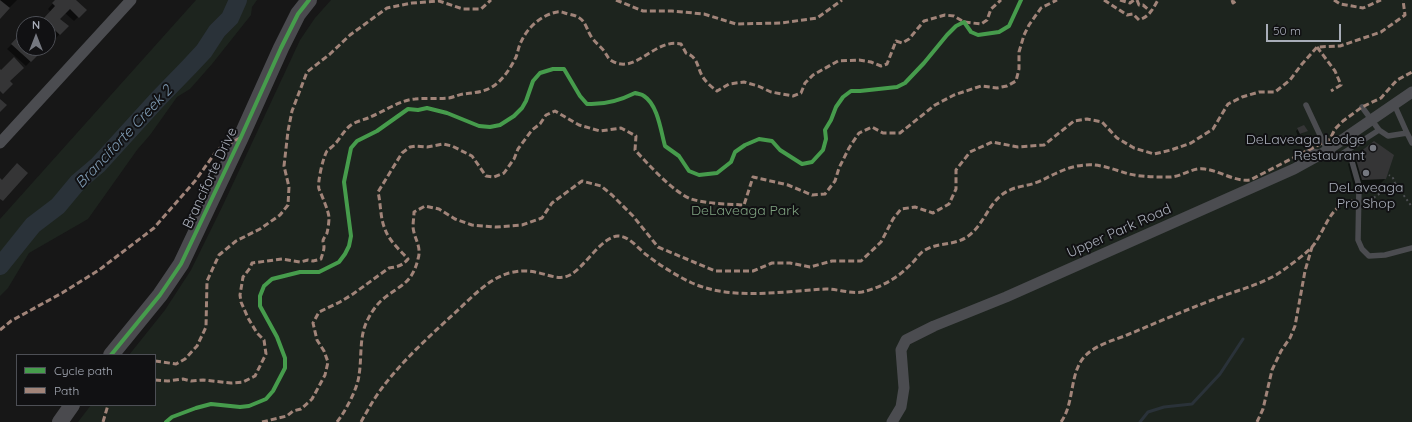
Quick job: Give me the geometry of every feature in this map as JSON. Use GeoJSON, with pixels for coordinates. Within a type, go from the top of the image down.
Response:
{"type":"FeatureCollection","features":[{"type":"Feature","properties":{"kind":"street"},"geometry":{"type":"LineString","coordinates":[[0,143],[131,0]]}},
{"type":"Feature","properties":{"kind":"street","name":"Branciforte Drive"},"geometry":{"type":"LineString","coordinates":[[112,354],[160,295],[181,264],[299,7],[310,0]]}},
{"type":"Feature","properties":{"kind":"street","name":"Upper Park Road"},"geometry":{"type":"LineString","coordinates":[[892,422],[901,407],[904,388],[901,350],[906,340],[934,326],[1006,297],[1294,169],[1325,152],[1412,92]]}},
{"type":"Feature","properties":{"kind":"street"},"geometry":{"type":"LineString","coordinates":[[60,422],[71,406]]}},
{"type":"Feature","properties":{"kind":"lane"},"geometry":{"type":"LineString","coordinates":[[1394,104],[1412,143]]}},
{"type":"Feature","properties":{"kind":"lane"},"geometry":{"type":"LineString","coordinates":[[1306,106],[1325,152]]}},
{"type":"Feature","properties":{"kind":"lane"},"geometry":{"type":"LineString","coordinates":[[1362,107],[1379,130],[1388,136],[1407,133]]}},
{"type":"Feature","properties":{"kind":"lane"},"geometry":{"type":"LineString","coordinates":[[1340,155],[1379,130]]}},
{"type":"Feature","properties":{"kind":"lane"},"geometry":{"type":"LineString","coordinates":[[1309,151],[1325,152],[1351,158],[1359,186],[1358,240],[1362,249],[1369,256],[1385,255],[1412,248]]}},
{"type":"Feature","properties":{"kind":"path"},"geometry":{"type":"LineString","coordinates":[[1389,175],[1393,178],[1412,206]]}},
{"type":"Feature","properties":{"kind":"path"},"geometry":{"type":"LineString","coordinates":[[1358,204],[1369,201],[1395,183]]}},
{"type":"Feature","properties":{"kind":"green space"},"geometry":{"type":"Polygon","coordinates":[[[196,0],[257,0],[252,7],[251,15],[190,89],[177,97],[88,219],[29,253],[8,288],[0,296],[0,219],[196,0]]]}},
{"type":"Feature","properties":{"kind":"green space","name":"DeLaveaga Park"},"geometry":{"type":"Polygon","coordinates":[[[331,0],[1412,0],[1412,422],[78,422],[90,406],[156,406],[156,354],[130,354],[165,310],[191,270],[300,40],[315,18],[331,0]]]}},
{"type":"Feature","properties":{"kind":"building"},"geometry":{"type":"Polygon","coordinates":[[[0,0],[10,8],[0,19],[0,0]]]}},
{"type":"Feature","properties":{"kind":"building"},"geometry":{"type":"Polygon","coordinates":[[[55,0],[76,0],[87,10],[79,18],[70,9],[60,19],[69,26],[60,35],[56,31],[56,16],[46,16],[55,6],[52,3],[55,0]]]}},
{"type":"Feature","properties":{"kind":"building"},"geometry":{"type":"Polygon","coordinates":[[[16,38],[16,48],[11,44],[16,38]]]}},
{"type":"Feature","properties":{"kind":"building"},"geometry":{"type":"Polygon","coordinates":[[[24,56],[37,56],[31,62],[24,56]]]}},
{"type":"Feature","properties":{"kind":"building"},"geometry":{"type":"Polygon","coordinates":[[[14,57],[24,68],[10,81],[13,84],[3,94],[0,91],[0,69],[1,70],[14,57]]]}},
{"type":"Feature","properties":{"kind":"building"},"geometry":{"type":"Polygon","coordinates":[[[0,99],[7,105],[0,112],[0,99]]]}},
{"type":"Feature","properties":{"kind":"building"},"geometry":{"type":"Polygon","coordinates":[[[1304,125],[1308,131],[1300,134],[1297,128],[1304,125]]]}},
{"type":"Feature","properties":{"kind":"building"},"geometry":{"type":"Polygon","coordinates":[[[1374,141],[1394,155],[1386,179],[1362,180],[1355,156],[1374,141]]]}},
{"type":"Feature","properties":{"kind":"building"},"geometry":{"type":"Polygon","coordinates":[[[17,163],[28,173],[3,201],[0,199],[0,178],[2,180],[17,163]]]}},
{"type":"Feature","properties":{"kind":"waterway","name":"Branciforte Creek 2"},"geometry":{"type":"LineString","coordinates":[[0,266],[33,225],[58,206],[78,182],[98,165],[204,51],[217,31],[230,18],[238,0]]}},
{"type":"Feature","properties":{"kind":"waterway"},"geometry":{"type":"LineString","coordinates":[[1140,422],[1148,412],[1164,407],[1192,404],[1220,374],[1243,339]]}},
{"type":"Feature","properties":{"kind":"marked path"},"geometry":{"type":"LineString","coordinates":[[156,361],[176,364],[185,359],[197,346],[206,327],[207,281],[219,255],[236,241],[260,229],[280,215],[288,205],[289,187],[284,166],[288,131],[292,111],[307,72],[330,54],[350,35],[387,8],[412,3],[439,1],[463,9],[481,9],[491,0]]}},
{"type":"Feature","properties":{"kind":"marked path"},"geometry":{"type":"LineString","coordinates":[[616,0],[643,11],[672,11],[704,14],[736,24],[781,23],[817,18],[842,0]]}},
{"type":"Feature","properties":{"kind":"marked path"},"geometry":{"type":"LineString","coordinates":[[156,380],[168,381],[183,379],[191,381],[203,380],[231,383],[243,382],[255,376],[266,354],[264,340],[257,333],[241,302],[240,295],[243,277],[252,263],[282,259],[300,262],[321,259],[324,248],[323,240],[327,233],[329,215],[319,189],[319,182],[322,164],[327,151],[351,125],[403,102],[415,99],[449,98],[489,89],[496,84],[511,67],[520,44],[527,32],[535,23],[545,16],[560,12],[578,17],[584,22],[592,38],[603,49],[609,59],[621,64],[637,60],[662,46],[681,44],[686,53],[694,58],[705,80],[717,91],[729,84],[744,82],[771,92],[793,96],[801,93],[805,83],[813,75],[838,61],[859,60],[871,62],[881,66],[887,64],[896,41],[902,43],[909,39],[924,21],[945,15],[954,16],[964,22],[981,24],[987,20],[991,9],[1001,0]]}},
{"type":"Feature","properties":{"kind":"marked path"},"geometry":{"type":"LineString","coordinates":[[262,422],[287,416],[293,411],[301,409],[312,399],[325,375],[328,362],[324,351],[317,340],[313,323],[319,312],[340,302],[389,268],[399,266],[408,259],[389,237],[383,225],[378,192],[402,153],[410,147],[427,147],[443,144],[452,146],[472,156],[486,176],[494,177],[504,173],[514,159],[518,149],[532,130],[540,124],[546,115],[555,111],[579,125],[600,131],[621,128],[636,136],[635,150],[676,190],[697,201],[744,205],[753,177],[788,185],[812,195],[825,194],[835,181],[839,168],[849,148],[859,133],[872,127],[883,133],[900,133],[935,105],[954,95],[981,86],[997,88],[1007,86],[1016,81],[1019,69],[1019,52],[1024,35],[1029,25],[1041,8],[1057,0]]}},
{"type":"Feature","properties":{"kind":"marked path"},"geometry":{"type":"LineString","coordinates":[[1104,0],[1127,15],[1133,14],[1139,20],[1148,15],[1158,0]]}},
{"type":"Feature","properties":{"kind":"marked path"},"geometry":{"type":"LineString","coordinates":[[1120,0],[1130,3],[1134,0]]}},
{"type":"Feature","properties":{"kind":"marked path"},"geometry":{"type":"LineString","coordinates":[[1137,0],[1139,5],[1143,5],[1151,12]]}},
{"type":"Feature","properties":{"kind":"marked path"},"geometry":{"type":"LineString","coordinates":[[1232,0],[1233,3],[1238,0]]}},
{"type":"Feature","properties":{"kind":"marked path"},"geometry":{"type":"LineString","coordinates":[[1334,0],[1340,4],[1363,8],[1381,0]]}},
{"type":"Feature","properties":{"kind":"marked path"},"geometry":{"type":"LineString","coordinates":[[337,422],[351,400],[358,380],[364,327],[367,321],[378,304],[409,279],[415,267],[419,250],[413,227],[414,212],[425,206],[439,209],[455,219],[472,225],[496,227],[522,225],[542,218],[552,203],[582,181],[601,186],[612,195],[633,216],[658,247],[715,271],[753,271],[772,263],[790,263],[810,267],[832,261],[861,261],[881,242],[893,219],[901,209],[915,207],[933,213],[949,204],[956,189],[956,170],[970,152],[992,142],[1018,147],[1044,145],[1074,121],[1087,119],[1102,122],[1117,138],[1134,148],[1154,154],[1191,143],[1213,129],[1228,104],[1242,97],[1259,92],[1275,92],[1290,80],[1317,47],[1340,46],[1381,32],[1405,15],[1403,0]]}},
{"type":"Feature","properties":{"kind":"marked path"},"geometry":{"type":"LineString","coordinates":[[1317,47],[1335,71],[1341,85],[1331,91]]}},
{"type":"Feature","properties":{"kind":"marked path"},"geometry":{"type":"LineString","coordinates":[[361,422],[377,395],[405,361],[470,298],[488,283],[509,273],[522,271],[532,271],[557,277],[566,277],[576,271],[605,241],[618,236],[626,238],[669,271],[692,283],[708,289],[724,292],[758,294],[826,289],[862,292],[882,285],[895,278],[925,250],[931,247],[955,242],[967,237],[978,227],[998,198],[1004,194],[1013,189],[1038,182],[1072,167],[1094,165],[1107,167],[1134,175],[1160,177],[1171,177],[1196,169],[1205,169],[1233,178],[1250,180],[1330,139],[1335,129],[1343,121],[1362,107],[1381,98],[1397,80],[1412,72]]}},
{"type":"Feature","properties":{"kind":"marked path"},"geometry":{"type":"LineString","coordinates":[[0,330],[11,321],[62,293],[99,270],[154,228],[195,181],[218,149],[240,138]]}},
{"type":"Feature","properties":{"kind":"marked path"},"geometry":{"type":"LineString","coordinates":[[1061,422],[1068,406],[1077,370],[1081,362],[1090,351],[1105,343],[1269,279],[1312,247],[1338,207],[1344,203],[1352,201],[1358,204]]}},
{"type":"Feature","properties":{"kind":"marked path"},"geometry":{"type":"LineString","coordinates":[[1257,422],[1263,409],[1272,370],[1295,326],[1305,271],[1312,247]]}},
{"type":"Feature","properties":{"kind":"marked path"},"geometry":{"type":"LineString","coordinates":[[103,422],[108,406]]}},
{"type":"Feature","properties":{"kind":"cycle path"},"geometry":{"type":"LineString","coordinates":[[112,354],[160,295],[181,264],[281,48],[298,14],[309,0]]}},
{"type":"Feature","properties":{"kind":"cycle path"},"geometry":{"type":"LineString","coordinates":[[166,422],[172,417],[211,404],[240,407],[249,406],[266,399],[273,391],[285,368],[285,358],[277,337],[260,306],[260,296],[264,286],[272,279],[300,272],[319,272],[339,262],[349,246],[351,236],[344,182],[351,148],[357,141],[377,131],[408,109],[418,110],[427,108],[447,113],[479,126],[490,127],[500,125],[514,116],[522,108],[533,81],[540,73],[553,69],[564,69],[580,96],[587,104],[612,102],[635,93],[643,95],[649,100],[656,112],[665,146],[679,156],[689,171],[699,175],[717,173],[731,162],[735,152],[745,145],[759,139],[772,141],[780,150],[802,164],[812,162],[823,150],[826,139],[825,130],[836,107],[843,97],[851,91],[897,87],[905,83],[956,26],[964,22],[971,32],[978,35],[999,32],[1009,26],[1021,0]]}},
{"type":"Feature","properties":{"kind":"place","name":"DeLaveaga Lodge Restaurant"},"geometry":{"type":"Point","coordinates":[1373,148]}},
{"type":"Feature","properties":{"kind":"place","name":"DeLaveaga Pro Shop"},"geometry":{"type":"Point","coordinates":[1366,173]}}]}
